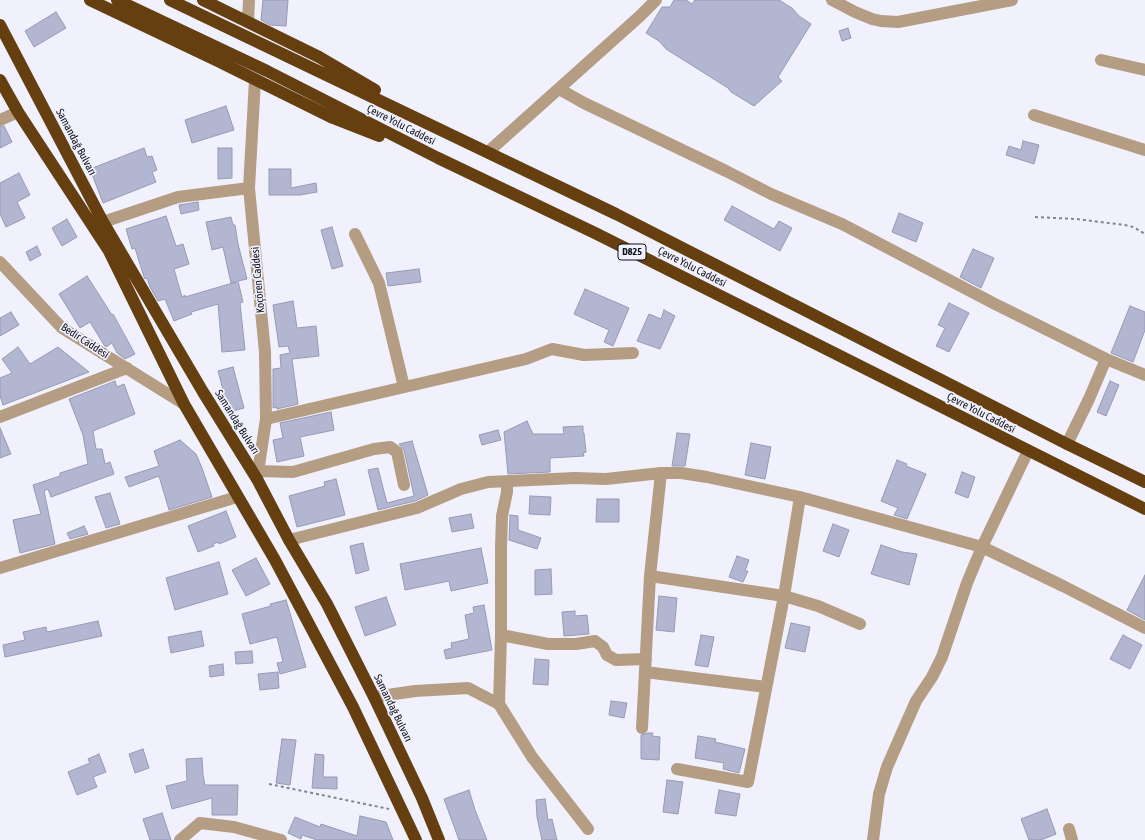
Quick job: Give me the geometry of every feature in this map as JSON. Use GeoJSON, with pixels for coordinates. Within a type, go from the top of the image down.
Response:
{"type":"FeatureCollection","features":[{"type":"Feature","properties":{"kind":"highway"},"geometry":{"type":"LineString","coordinates":[[90,0],[333,118],[438,158]]}},
{"type":"Feature","properties":{"kind":"highway","name":"Çevre Yolu Caddesi"},"geometry":{"type":"LineString","coordinates":[[117,0],[267,71],[438,158],[595,233],[1145,509]]}},
{"type":"Feature","properties":{"kind":"highway","name":"Çevre Yolu Caddesi"},"geometry":{"type":"LineString","coordinates":[[170,0],[616,214],[1067,444],[1145,482]]}},
{"type":"Feature","properties":{"kind":"highway"},"geometry":{"type":"LineString","coordinates":[[203,0],[319,57],[440,129]]}},
{"type":"Feature","properties":{"kind":"highway","name":"Samandağ Bulvarı"},"geometry":{"type":"LineString","coordinates":[[0,25],[103,222],[203,392],[257,475],[289,540],[327,604],[374,697],[422,798],[439,840]]}},
{"type":"Feature","properties":{"kind":"highway"},"geometry":{"type":"LineString","coordinates":[[0,80],[18,112],[109,251],[184,404],[275,560],[345,693],[404,812],[416,840]]}},
{"type":"Feature","properties":{"kind":"street"},"geometry":{"type":"LineString","coordinates":[[248,22],[249,0]]}},
{"type":"Feature","properties":{"kind":"street"},"geometry":{"type":"LineString","coordinates":[[488,152],[656,0]]}},
{"type":"Feature","properties":{"kind":"street"},"geometry":{"type":"LineString","coordinates":[[832,0],[872,19],[898,22],[1012,0]]}},
{"type":"Feature","properties":{"kind":"street"},"geometry":{"type":"LineString","coordinates":[[1101,60],[1145,70]]}},
{"type":"Feature","properties":{"kind":"street","name":"Koçören Caddesi"},"geometry":{"type":"LineString","coordinates":[[255,80],[249,188],[265,352],[266,419],[257,475]]}},
{"type":"Feature","properties":{"kind":"street"},"geometry":{"type":"LineString","coordinates":[[559,88],[584,103],[771,194],[842,224],[989,301],[1106,359],[1145,375]]}},
{"type":"Feature","properties":{"kind":"street"},"geometry":{"type":"LineString","coordinates":[[0,120],[18,112]]}},
{"type":"Feature","properties":{"kind":"street"},"geometry":{"type":"LineString","coordinates":[[1034,115],[1145,150]]}},
{"type":"Feature","properties":{"kind":"street"},"geometry":{"type":"LineString","coordinates":[[103,222],[178,197],[249,188]]}},
{"type":"Feature","properties":{"kind":"street"},"geometry":{"type":"LineString","coordinates":[[355,234],[379,283],[404,387]]}},
{"type":"Feature","properties":{"kind":"street","name":"Bedir Caddesi"},"geometry":{"type":"LineString","coordinates":[[0,262],[62,328],[184,404]]}},
{"type":"Feature","properties":{"kind":"street"},"geometry":{"type":"LineString","coordinates":[[266,419],[526,359],[552,349],[584,355],[633,353]]}},
{"type":"Feature","properties":{"kind":"street"},"geometry":{"type":"LineString","coordinates":[[1067,444],[1089,399],[1106,359]]}},
{"type":"Feature","properties":{"kind":"street"},"geometry":{"type":"LineString","coordinates":[[0,417],[126,368]]}},
{"type":"Feature","properties":{"kind":"street"},"geometry":{"type":"LineString","coordinates":[[257,475],[293,472],[374,449],[390,447],[397,452],[404,485]]}},
{"type":"Feature","properties":{"kind":"street"},"geometry":{"type":"LineString","coordinates":[[872,840],[879,794],[887,766],[916,701],[932,677],[942,657],[967,582],[1028,451]]}},
{"type":"Feature","properties":{"kind":"street"},"geometry":{"type":"LineString","coordinates":[[289,540],[417,508],[461,489],[488,482],[575,478],[606,479],[661,473],[681,473],[708,477],[800,497],[982,547],[1145,628]]}},
{"type":"Feature","properties":{"kind":"street"},"geometry":{"type":"LineString","coordinates":[[642,728],[650,576],[661,473]]}},
{"type":"Feature","properties":{"kind":"street"},"geometry":{"type":"LineString","coordinates":[[499,704],[502,516],[507,492],[507,481]]}},
{"type":"Feature","properties":{"kind":"street"},"geometry":{"type":"LineString","coordinates":[[0,568],[238,497]]}},
{"type":"Feature","properties":{"kind":"street"},"geometry":{"type":"LineString","coordinates":[[677,769],[748,782],[784,596],[800,497]]}},
{"type":"Feature","properties":{"kind":"street"},"geometry":{"type":"LineString","coordinates":[[650,576],[784,596],[818,606],[860,624]]}},
{"type":"Feature","properties":{"kind":"street"},"geometry":{"type":"LineString","coordinates":[[501,635],[548,644],[576,644],[595,641],[603,647],[607,655],[616,660],[646,659]]}},
{"type":"Feature","properties":{"kind":"street"},"geometry":{"type":"LineString","coordinates":[[645,672],[766,687]]}},
{"type":"Feature","properties":{"kind":"street"},"geometry":{"type":"LineString","coordinates":[[374,697],[415,691],[468,688],[499,704],[532,757],[588,829]]}},
{"type":"Feature","properties":{"kind":"street"},"geometry":{"type":"LineString","coordinates":[[180,840],[200,823],[234,827],[282,840]]}},
{"type":"Feature","properties":{"kind":"street"},"geometry":{"type":"LineString","coordinates":[[234,827],[239,840]]}},
{"type":"Feature","properties":{"kind":"path"},"geometry":{"type":"LineString","coordinates":[[1035,217],[1076,219],[1125,225],[1133,227],[1145,234]]}},
{"type":"Feature","properties":{"kind":"path"},"geometry":{"type":"LineString","coordinates":[[269,784],[404,812]]}},
{"type":"Feature","properties":{"kind":"building"},"geometry":{"type":"Polygon","coordinates":[[[263,0],[288,0],[286,26],[270,25],[261,20],[263,0]]]}},
{"type":"Feature","properties":{"kind":"building"},"geometry":{"type":"Polygon","coordinates":[[[674,0],[686,0],[692,4],[695,0],[779,0],[792,8],[799,16],[811,24],[778,77],[782,81],[754,106],[666,49],[659,41],[646,33],[662,7],[670,7],[674,0]]]}},
{"type":"Feature","properties":{"kind":"building"},"geometry":{"type":"Polygon","coordinates":[[[56,12],[66,28],[34,47],[25,31],[56,12]]]}},
{"type":"Feature","properties":{"kind":"building"},"geometry":{"type":"Polygon","coordinates":[[[848,28],[851,38],[842,41],[839,31],[848,28]]]}},
{"type":"Feature","properties":{"kind":"building"},"geometry":{"type":"Polygon","coordinates":[[[226,106],[234,130],[192,143],[185,120],[226,106]]]}},
{"type":"Feature","properties":{"kind":"building"},"geometry":{"type":"Polygon","coordinates":[[[4,126],[12,142],[0,148],[0,127],[4,126]]]}},
{"type":"Feature","properties":{"kind":"building"},"geometry":{"type":"Polygon","coordinates":[[[1023,141],[1039,145],[1034,164],[1006,155],[1009,146],[1021,150],[1023,141]]]}},
{"type":"Feature","properties":{"kind":"building"},"geometry":{"type":"Polygon","coordinates":[[[144,148],[147,157],[152,156],[157,170],[152,172],[156,182],[103,203],[90,169],[144,148]]]}},
{"type":"Feature","properties":{"kind":"building"},"geometry":{"type":"Polygon","coordinates":[[[218,148],[232,148],[232,178],[218,179],[218,148]]]}},
{"type":"Feature","properties":{"kind":"building"},"geometry":{"type":"Polygon","coordinates":[[[269,169],[291,169],[291,188],[316,183],[317,192],[300,195],[269,195],[269,169]]]}},
{"type":"Feature","properties":{"kind":"building"},"geometry":{"type":"Polygon","coordinates":[[[19,173],[30,195],[17,202],[25,218],[6,227],[0,214],[0,183],[19,173]]]}},
{"type":"Feature","properties":{"kind":"building"},"geometry":{"type":"Polygon","coordinates":[[[198,202],[199,210],[181,214],[179,205],[198,202]]]}},
{"type":"Feature","properties":{"kind":"building"},"geometry":{"type":"Polygon","coordinates":[[[732,206],[774,229],[779,221],[792,228],[780,251],[724,220],[732,206]]]}},
{"type":"Feature","properties":{"kind":"building"},"geometry":{"type":"Polygon","coordinates":[[[899,213],[923,223],[916,242],[892,232],[899,213]]]}},
{"type":"Feature","properties":{"kind":"building"},"geometry":{"type":"Polygon","coordinates":[[[166,216],[176,246],[183,244],[189,264],[174,269],[182,297],[236,282],[231,283],[223,247],[212,250],[206,222],[231,217],[233,225],[235,225],[247,279],[238,281],[243,302],[240,303],[245,350],[222,352],[218,304],[191,312],[192,314],[174,321],[165,299],[158,301],[147,278],[145,279],[135,248],[132,249],[126,229],[166,216]]]}},
{"type":"Feature","properties":{"kind":"building"},"geometry":{"type":"Polygon","coordinates":[[[67,219],[77,237],[62,246],[52,228],[67,219]]]}},
{"type":"Feature","properties":{"kind":"building"},"geometry":{"type":"Polygon","coordinates":[[[332,227],[343,266],[332,269],[321,230],[332,227]]]}},
{"type":"Feature","properties":{"kind":"building"},"geometry":{"type":"Polygon","coordinates":[[[37,246],[41,255],[30,261],[26,252],[37,246]]]}},
{"type":"Feature","properties":{"kind":"building"},"geometry":{"type":"Polygon","coordinates":[[[973,249],[994,258],[981,288],[960,277],[973,249]]]}},
{"type":"Feature","properties":{"kind":"building"},"geometry":{"type":"Polygon","coordinates":[[[419,269],[421,282],[388,286],[386,273],[419,269]]]}},
{"type":"Feature","properties":{"kind":"building"},"geometry":{"type":"Polygon","coordinates":[[[87,276],[112,315],[113,314],[135,354],[125,359],[117,353],[112,343],[106,347],[90,322],[80,328],[59,294],[87,276]]]}},
{"type":"Feature","properties":{"kind":"building"},"geometry":{"type":"Polygon","coordinates":[[[585,289],[629,308],[613,346],[604,342],[609,330],[574,314],[585,289]]]}},
{"type":"Feature","properties":{"kind":"building"},"geometry":{"type":"Polygon","coordinates":[[[293,301],[297,328],[316,326],[319,356],[292,359],[298,404],[277,409],[277,407],[273,408],[273,369],[281,368],[280,355],[290,353],[288,346],[279,347],[273,305],[293,301]]]}},
{"type":"Feature","properties":{"kind":"building"},"geometry":{"type":"Polygon","coordinates":[[[949,303],[969,313],[949,352],[936,346],[945,328],[938,325],[949,303]]]}},
{"type":"Feature","properties":{"kind":"building"},"geometry":{"type":"Polygon","coordinates":[[[1130,306],[1145,312],[1145,330],[1133,362],[1111,353],[1130,306]]]}},
{"type":"Feature","properties":{"kind":"building"},"geometry":{"type":"Polygon","coordinates":[[[664,310],[675,316],[660,349],[637,341],[649,314],[661,319],[664,310]]]}},
{"type":"Feature","properties":{"kind":"building"},"geometry":{"type":"Polygon","coordinates":[[[11,312],[19,325],[0,336],[0,318],[11,312]]]}},
{"type":"Feature","properties":{"kind":"building"},"geometry":{"type":"Polygon","coordinates":[[[18,347],[30,364],[58,347],[89,372],[3,405],[0,396],[0,378],[12,373],[2,359],[18,347]]]}},
{"type":"Feature","properties":{"kind":"building"},"geometry":{"type":"Polygon","coordinates":[[[233,367],[244,408],[229,412],[218,371],[233,367]]]}},
{"type":"Feature","properties":{"kind":"building"},"geometry":{"type":"Polygon","coordinates":[[[115,381],[117,387],[124,384],[135,414],[93,431],[96,449],[102,449],[105,464],[110,462],[114,474],[51,497],[48,489],[44,491],[55,544],[20,553],[13,520],[41,514],[33,485],[60,476],[60,473],[88,464],[83,435],[69,399],[115,381]]]}},
{"type":"Feature","properties":{"kind":"building"},"geometry":{"type":"Polygon","coordinates":[[[1110,381],[1119,385],[1106,416],[1097,412],[1110,381]]]}},
{"type":"Feature","properties":{"kind":"building"},"geometry":{"type":"Polygon","coordinates":[[[331,412],[334,430],[300,437],[304,456],[277,462],[273,440],[283,438],[280,423],[331,412]]]}},
{"type":"Feature","properties":{"kind":"building"},"geometry":{"type":"Polygon","coordinates":[[[527,421],[533,434],[564,434],[563,427],[583,426],[586,452],[583,453],[584,456],[550,458],[550,472],[508,474],[504,432],[527,421]]]}},
{"type":"Feature","properties":{"kind":"building"},"geometry":{"type":"Polygon","coordinates":[[[0,428],[11,454],[0,458],[0,428]]]}},
{"type":"Feature","properties":{"kind":"building"},"geometry":{"type":"Polygon","coordinates":[[[498,430],[501,440],[482,445],[479,435],[498,430]]]}},
{"type":"Feature","properties":{"kind":"building"},"geometry":{"type":"Polygon","coordinates":[[[677,433],[690,434],[685,466],[672,466],[677,433]]]}},
{"type":"Feature","properties":{"kind":"building"},"geometry":{"type":"Polygon","coordinates":[[[180,440],[196,454],[212,497],[169,510],[159,476],[129,487],[125,477],[159,466],[154,451],[180,440]]]}},
{"type":"Feature","properties":{"kind":"building"},"geometry":{"type":"Polygon","coordinates":[[[412,441],[428,495],[415,501],[378,510],[368,470],[378,468],[387,503],[414,496],[404,450],[399,444],[412,441]]]}},
{"type":"Feature","properties":{"kind":"building"},"geometry":{"type":"Polygon","coordinates":[[[751,443],[771,447],[765,479],[745,475],[751,443]]]}},
{"type":"Feature","properties":{"kind":"building"},"geometry":{"type":"Polygon","coordinates":[[[897,460],[907,464],[906,466],[926,474],[907,519],[894,515],[898,508],[881,501],[897,460]]]}},
{"type":"Feature","properties":{"kind":"building"},"geometry":{"type":"Polygon","coordinates":[[[962,472],[975,477],[968,498],[955,493],[962,472]]]}},
{"type":"Feature","properties":{"kind":"building"},"geometry":{"type":"Polygon","coordinates":[[[336,479],[345,515],[297,527],[289,496],[325,486],[324,482],[336,479]]]}},
{"type":"Feature","properties":{"kind":"building"},"geometry":{"type":"Polygon","coordinates":[[[110,493],[120,524],[106,528],[95,497],[110,493]]]}},
{"type":"Feature","properties":{"kind":"building"},"geometry":{"type":"Polygon","coordinates":[[[530,496],[551,497],[550,515],[529,514],[530,496]]]}},
{"type":"Feature","properties":{"kind":"building"},"geometry":{"type":"Polygon","coordinates":[[[597,499],[619,499],[619,522],[596,522],[597,499]]]}},
{"type":"Feature","properties":{"kind":"building"},"geometry":{"type":"Polygon","coordinates":[[[226,511],[236,537],[219,544],[218,542],[213,544],[214,546],[198,552],[188,526],[226,511]]]}},
{"type":"Feature","properties":{"kind":"building"},"geometry":{"type":"Polygon","coordinates":[[[471,514],[474,528],[452,532],[449,518],[471,514]]]}},
{"type":"Feature","properties":{"kind":"building"},"geometry":{"type":"Polygon","coordinates":[[[510,515],[518,516],[518,530],[541,538],[537,549],[509,540],[510,515]]]}},
{"type":"Feature","properties":{"kind":"building"},"geometry":{"type":"Polygon","coordinates":[[[833,524],[849,530],[839,557],[823,551],[833,524]]]}},
{"type":"Feature","properties":{"kind":"building"},"geometry":{"type":"Polygon","coordinates":[[[84,526],[88,534],[70,539],[67,533],[84,526]]]}},
{"type":"Feature","properties":{"kind":"building"},"geometry":{"type":"Polygon","coordinates":[[[363,543],[369,570],[356,574],[350,546],[363,543]]]}},
{"type":"Feature","properties":{"kind":"building"},"geometry":{"type":"Polygon","coordinates":[[[881,545],[902,552],[917,554],[909,585],[871,574],[881,545]]]}},
{"type":"Feature","properties":{"kind":"building"},"geometry":{"type":"Polygon","coordinates":[[[481,548],[488,583],[451,591],[449,581],[405,590],[400,564],[481,548]]]}},
{"type":"Feature","properties":{"kind":"building"},"geometry":{"type":"Polygon","coordinates":[[[737,556],[749,560],[745,571],[748,571],[743,582],[729,577],[737,556]]]}},
{"type":"Feature","properties":{"kind":"building"},"geometry":{"type":"Polygon","coordinates":[[[256,558],[270,584],[246,596],[232,570],[256,558]]]}},
{"type":"Feature","properties":{"kind":"building"},"geometry":{"type":"Polygon","coordinates":[[[219,562],[228,594],[175,610],[166,578],[219,562]]]}},
{"type":"Feature","properties":{"kind":"building"},"geometry":{"type":"Polygon","coordinates":[[[551,569],[552,594],[535,595],[535,570],[551,569]]]}},
{"type":"Feature","properties":{"kind":"building"},"geometry":{"type":"Polygon","coordinates":[[[1145,575],[1145,620],[1127,610],[1145,575]]]}},
{"type":"Feature","properties":{"kind":"building"},"geometry":{"type":"Polygon","coordinates":[[[659,596],[677,598],[674,632],[656,630],[659,596]]]}},
{"type":"Feature","properties":{"kind":"building"},"geometry":{"type":"Polygon","coordinates":[[[386,597],[396,625],[365,636],[355,607],[386,597]]]}},
{"type":"Feature","properties":{"kind":"building"},"geometry":{"type":"Polygon","coordinates":[[[286,600],[306,667],[280,674],[277,663],[283,662],[277,637],[250,644],[242,614],[286,600]]]}},
{"type":"Feature","properties":{"kind":"building"},"geometry":{"type":"Polygon","coordinates":[[[484,605],[492,650],[446,659],[444,650],[452,648],[451,643],[469,639],[465,615],[474,613],[473,607],[484,605]]]}},
{"type":"Feature","properties":{"kind":"building"},"geometry":{"type":"Polygon","coordinates":[[[575,611],[575,616],[587,615],[589,634],[564,636],[562,612],[575,611]]]}},
{"type":"Feature","properties":{"kind":"building"},"geometry":{"type":"Polygon","coordinates":[[[98,621],[102,636],[5,657],[3,645],[25,640],[23,632],[46,627],[47,632],[98,621]]]}},
{"type":"Feature","properties":{"kind":"building"},"geometry":{"type":"Polygon","coordinates":[[[791,623],[810,627],[805,652],[785,648],[791,623]]]}},
{"type":"Feature","properties":{"kind":"building"},"geometry":{"type":"Polygon","coordinates":[[[201,631],[204,646],[171,653],[168,637],[201,631]]]}},
{"type":"Feature","properties":{"kind":"building"},"geometry":{"type":"Polygon","coordinates":[[[701,635],[714,637],[708,667],[695,665],[701,635]]]}},
{"type":"Feature","properties":{"kind":"building"},"geometry":{"type":"Polygon","coordinates":[[[1123,635],[1142,645],[1130,669],[1110,659],[1123,635]]]}},
{"type":"Feature","properties":{"kind":"building"},"geometry":{"type":"Polygon","coordinates":[[[252,651],[253,663],[236,664],[235,652],[252,651]]]}},
{"type":"Feature","properties":{"kind":"building"},"geometry":{"type":"Polygon","coordinates":[[[535,659],[549,660],[548,685],[533,684],[535,659]]]}},
{"type":"Feature","properties":{"kind":"building"},"geometry":{"type":"Polygon","coordinates":[[[223,664],[224,675],[210,677],[209,666],[223,664]]]}},
{"type":"Feature","properties":{"kind":"building"},"geometry":{"type":"Polygon","coordinates":[[[278,672],[279,688],[260,690],[258,674],[278,672]]]}},
{"type":"Feature","properties":{"kind":"building"},"geometry":{"type":"Polygon","coordinates":[[[611,701],[627,703],[624,718],[609,715],[611,701]]]}},
{"type":"Feature","properties":{"kind":"building"},"geometry":{"type":"Polygon","coordinates":[[[653,733],[652,736],[660,737],[659,760],[641,759],[641,735],[653,733]]]}},
{"type":"Feature","properties":{"kind":"building"},"geometry":{"type":"Polygon","coordinates":[[[698,736],[716,739],[715,742],[745,749],[739,773],[723,769],[724,763],[695,758],[698,736]]]}},
{"type":"Feature","properties":{"kind":"building"},"geometry":{"type":"Polygon","coordinates":[[[282,739],[296,740],[290,785],[276,783],[282,739]]]}},
{"type":"Feature","properties":{"kind":"building"},"geometry":{"type":"Polygon","coordinates":[[[143,749],[149,768],[135,773],[129,754],[143,749]]]}},
{"type":"Feature","properties":{"kind":"building"},"geometry":{"type":"Polygon","coordinates":[[[99,754],[106,772],[93,777],[97,787],[77,795],[68,772],[90,763],[88,759],[99,754]]]}},
{"type":"Feature","properties":{"kind":"building"},"geometry":{"type":"Polygon","coordinates":[[[315,754],[324,755],[323,777],[337,777],[337,789],[312,788],[315,754]]]}},
{"type":"Feature","properties":{"kind":"building"},"geometry":{"type":"Polygon","coordinates":[[[202,758],[205,785],[238,785],[237,815],[212,815],[212,798],[172,809],[166,786],[187,781],[186,759],[202,758]]]}},
{"type":"Feature","properties":{"kind":"building"},"geometry":{"type":"Polygon","coordinates":[[[667,780],[683,782],[678,814],[663,812],[667,780]]]}},
{"type":"Feature","properties":{"kind":"building"},"geometry":{"type":"Polygon","coordinates":[[[469,790],[487,840],[459,840],[444,799],[469,790]]]}},
{"type":"Feature","properties":{"kind":"building"},"geometry":{"type":"Polygon","coordinates":[[[719,790],[740,794],[736,816],[715,813],[719,790]]]}},
{"type":"Feature","properties":{"kind":"building"},"geometry":{"type":"Polygon","coordinates":[[[545,799],[548,820],[552,819],[557,840],[542,840],[537,817],[536,800],[545,799]]]}},
{"type":"Feature","properties":{"kind":"building"},"geometry":{"type":"Polygon","coordinates":[[[1047,809],[1056,834],[1041,840],[1029,840],[1021,819],[1047,809]]]}},
{"type":"Feature","properties":{"kind":"building"},"geometry":{"type":"Polygon","coordinates":[[[162,813],[171,840],[150,840],[143,819],[162,813]]]}},
{"type":"Feature","properties":{"kind":"building"},"geometry":{"type":"Polygon","coordinates":[[[360,816],[386,822],[393,840],[317,840],[302,835],[301,839],[288,833],[295,817],[320,827],[321,824],[357,836],[360,816]]]}}]}
